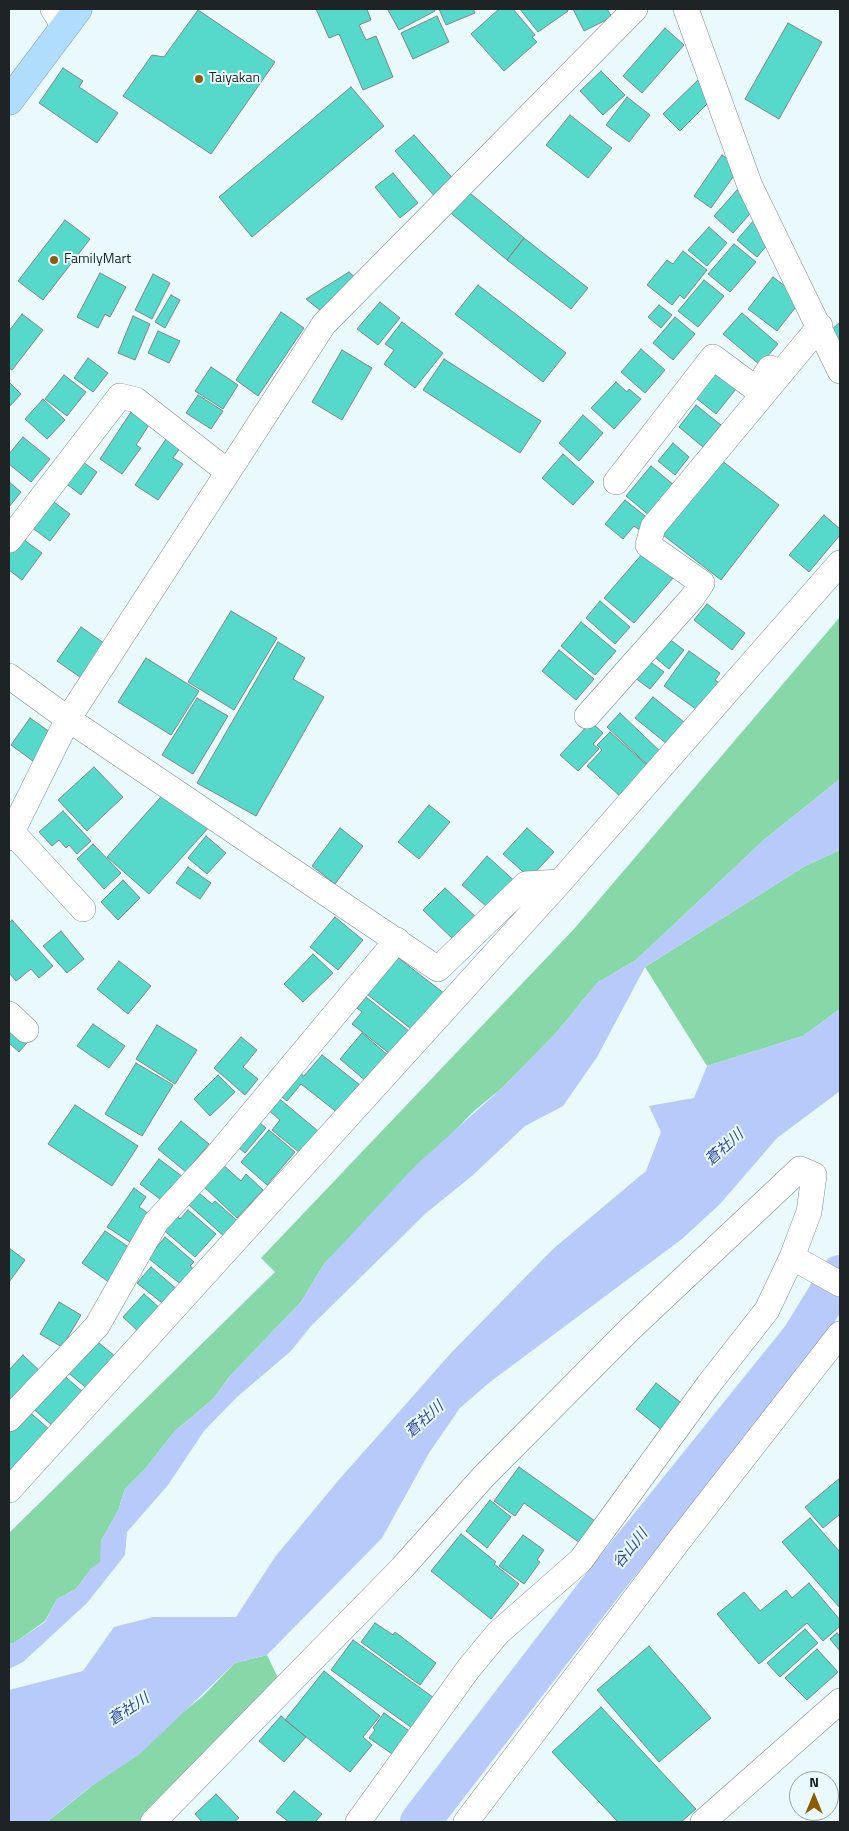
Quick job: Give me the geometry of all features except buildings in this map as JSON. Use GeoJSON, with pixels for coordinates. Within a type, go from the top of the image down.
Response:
{"type":"FeatureCollection","features":[{"type":"Feature","properties":{"kind":"highway"},"geometry":{"type":"LineString","coordinates":[[9,101],[65,15]]}},
{"type":"Feature","properties":{"kind":"street"},"geometry":{"type":"LineString","coordinates":[[83,909],[10,835],[68,719],[324,324],[635,9]]}},
{"type":"Feature","properties":{"kind":"street"},"geometry":{"type":"LineString","coordinates":[[686,9],[750,186],[840,371]]}},
{"type":"Feature","properties":{"kind":"street"},"geometry":{"type":"LineString","coordinates":[[616,482],[713,357],[756,389],[815,318]]}},
{"type":"Feature","properties":{"kind":"street"},"geometry":{"type":"LineString","coordinates":[[587,716],[692,598],[702,583],[648,544],[653,527],[815,318]]}},
{"type":"Feature","properties":{"kind":"street"},"geometry":{"type":"LineString","coordinates":[[9,540],[120,396],[136,400],[228,472]]}},
{"type":"Feature","properties":{"kind":"street"},"geometry":{"type":"LineString","coordinates":[[9,1490],[560,882],[840,562]]}},
{"type":"Feature","properties":{"kind":"street"},"geometry":{"type":"LineString","coordinates":[[9,676],[68,719],[438,969],[526,884],[560,882]]}},
{"type":"Feature","properties":{"kind":"street"},"geometry":{"type":"LineString","coordinates":[[9,1419],[98,1326],[156,1222],[216,1158],[397,940]]}},
{"type":"Feature","properties":{"kind":"street"},"geometry":{"type":"LineString","coordinates":[[153,1822],[402,1568],[490,1469],[636,1323],[800,1169],[814,1176],[809,1212],[792,1257],[767,1310],[709,1384],[582,1560],[498,1633],[469,1668],[358,1822]]}},
{"type":"Feature","properties":{"kind":"street"},"geometry":{"type":"LineString","coordinates":[[792,1257],[840,1284]]}},
{"type":"Feature","properties":{"kind":"street"},"geometry":{"type":"LineString","coordinates":[[466,1822],[677,1543],[840,1334]]}},
{"type":"Feature","properties":{"kind":"street"},"geometry":{"type":"LineString","coordinates":[[713,1819],[840,1701]]}},
{"type":"Feature","properties":{"kind":"green space"},"geometry":{"type":"Polygon","coordinates":[[[840,617],[840,779],[765,839],[636,960],[597,983],[557,1032],[502,1088],[474,1111],[324,1264],[301,1302],[230,1376],[213,1399],[175,1431],[145,1469],[125,1489],[118,1511],[101,1541],[101,1562],[91,1569],[76,1589],[57,1599],[45,1621],[14,1643],[9,1643],[9,1533],[275,1272],[261,1258],[574,929],[840,617]]]}},
{"type":"Feature","properties":{"kind":"green space"},"geometry":{"type":"Polygon","coordinates":[[[840,850],[840,1009],[803,1036],[707,1066],[645,967],[805,866],[840,850]]]}},
{"type":"Feature","properties":{"kind":"green space"},"geometry":{"type":"Polygon","coordinates":[[[267,1655],[280,1682],[141,1822],[47,1822],[203,1696],[235,1663],[267,1655]]]}},
{"type":"Feature","properties":{"kind":"water"},"geometry":{"type":"Polygon","coordinates":[[[840,779],[840,850],[805,866],[645,967],[597,1057],[563,1106],[525,1126],[473,1175],[425,1214],[311,1326],[291,1351],[237,1397],[204,1431],[168,1485],[127,1532],[125,1555],[87,1603],[23,1662],[9,1669],[9,1643],[14,1643],[45,1622],[57,1599],[76,1589],[91,1569],[100,1562],[101,1541],[118,1511],[125,1489],[145,1469],[175,1431],[213,1399],[230,1376],[301,1302],[324,1264],[415,1166],[502,1088],[557,1032],[597,983],[636,960],[765,839],[840,779]]]}},
{"type":"Feature","properties":{"kind":"water","name":"蒼社川"},"geometry":{"type":"Polygon","coordinates":[[[840,1009],[840,1091],[777,1138],[720,1204],[682,1239],[490,1382],[460,1408],[429,1453],[382,1538],[267,1655],[235,1663],[140,1754],[86,1790],[47,1822],[9,1822],[9,1690],[83,1671],[114,1627],[153,1617],[236,1617],[275,1557],[337,1482],[451,1353],[553,1249],[646,1171],[661,1132],[649,1106],[694,1098],[707,1066],[803,1036],[840,1009]]]}},
{"type":"Feature","properties":{"kind":"waterway","name":"谷山川"},"geometry":{"type":"LineString","coordinates":[[420,1822],[607,1579],[802,1337],[840,1275]]}},
{"type":"Feature","properties":{"kind":"place","name":"Taiyakan"},"geometry":{"type":"Point","coordinates":[199,79]}},
{"type":"Feature","properties":{"kind":"place","name":"FamilyMart"},"geometry":{"type":"Point","coordinates":[54,260]}}]}
